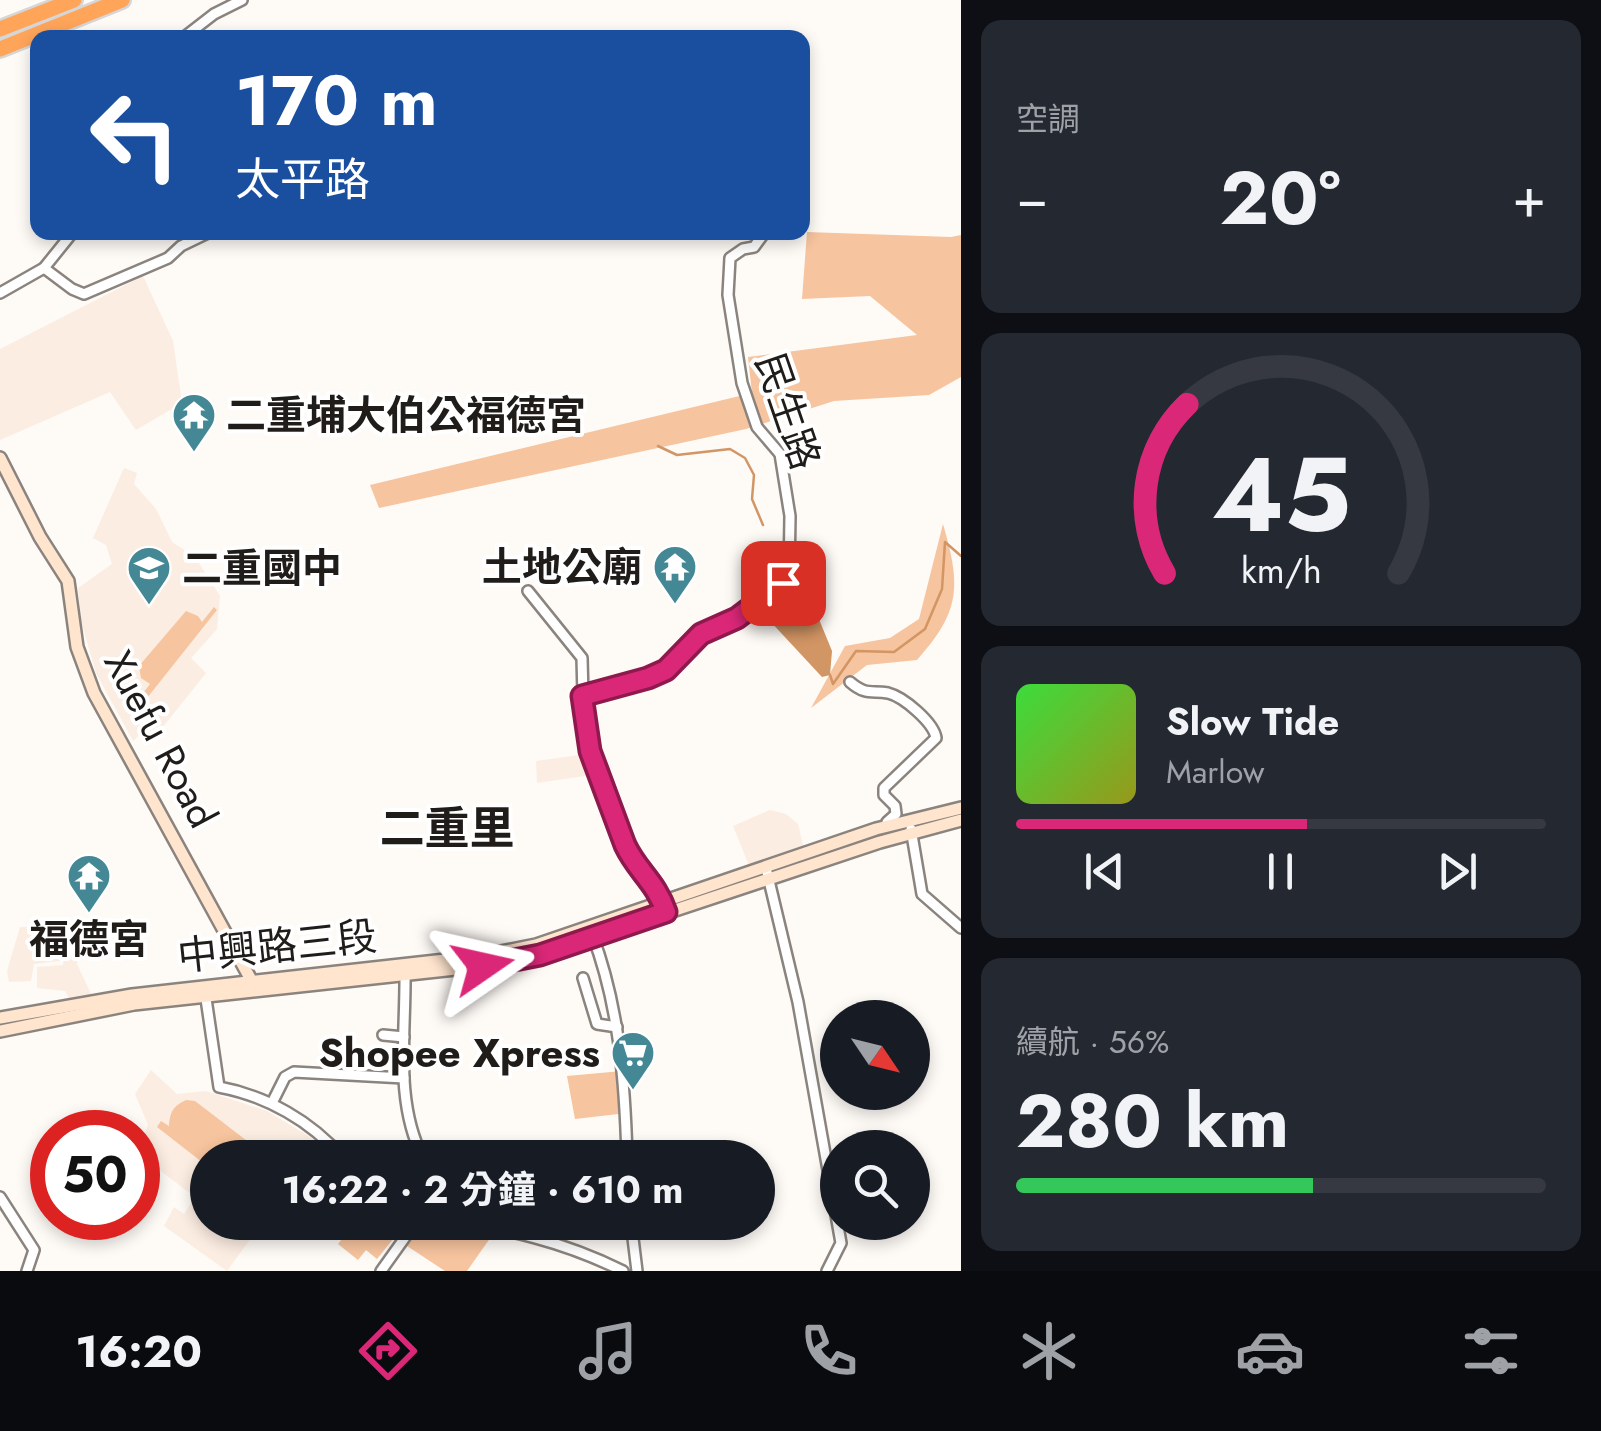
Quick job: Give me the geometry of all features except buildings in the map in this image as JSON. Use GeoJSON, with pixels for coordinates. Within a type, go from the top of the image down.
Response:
{"type":"FeatureCollection","features":[{"type":"Feature","properties":{"kind":"highway"},"geometry":{"type":"LineString","coordinates":[[0,30],[74,0]]}},
{"type":"Feature","properties":{"kind":"highway"},"geometry":{"type":"LineString","coordinates":[[47,30],[122,0]]}},
{"type":"Feature","properties":{"kind":"highway"},"geometry":{"type":"LineString","coordinates":[[0,49],[30,37]]}},
{"type":"Feature","properties":{"kind":"main road","name":"Xuefu Road"},"geometry":{"type":"LineString","coordinates":[[0,458],[40,537],[68,581],[77,648],[94,694],[255,986]]}},
{"type":"Feature","properties":{"kind":"main road"},"geometry":{"type":"LineString","coordinates":[[911,827],[961,808]]}},
{"type":"Feature","properties":{"kind":"main road"},"geometry":{"type":"LineString","coordinates":[[0,1030],[205,992],[404,970],[483,966],[540,955],[592,933],[878,835],[961,820]]}},
{"type":"Feature","properties":{"kind":"main road","name":"中興路三段"},"geometry":{"type":"LineString","coordinates":[[0,1018],[71,1004],[205,992]]}},
{"type":"Feature","properties":{"kind":"street"},"geometry":{"type":"LineString","coordinates":[[193,30],[242,0]]}},
{"type":"Feature","properties":{"kind":"street"},"geometry":{"type":"LineString","coordinates":[[0,294],[44,268],[67,240]]}},
{"type":"Feature","properties":{"kind":"street"},"geometry":{"type":"LineString","coordinates":[[44,268],[84,294],[168,258],[193,240]]}},
{"type":"Feature","properties":{"kind":"street","name":"民生路"},"geometry":{"type":"LineString","coordinates":[[582,696],[666,670],[701,634],[753,608],[789,576],[790,516],[780,454],[757,426],[742,383],[728,294],[728,265],[736,252],[754,247],[759,240]]}},
{"type":"Feature","properties":{"kind":"street"},"geometry":{"type":"LineString","coordinates":[[528,591],[582,658],[582,696],[590,751],[630,857],[650,878],[664,908]]}},
{"type":"Feature","properties":{"kind":"street"},"geometry":{"type":"LineString","coordinates":[[850,682],[860,691],[888,693],[927,719],[936,738],[884,788],[896,814],[878,835]]}},
{"type":"Feature","properties":{"kind":"street"},"geometry":{"type":"LineString","coordinates":[[911,827],[922,894],[961,928]]}},
{"type":"Feature","properties":{"kind":"street"},"geometry":{"type":"LineString","coordinates":[[768,873],[798,1002],[841,1243],[828,1271]]}},
{"type":"Feature","properties":{"kind":"street"},"geometry":{"type":"LineString","coordinates":[[592,933],[608,975],[617,1027],[626,1140]]}},
{"type":"Feature","properties":{"kind":"street"},"geometry":{"type":"LineString","coordinates":[[404,970],[404,1078],[408,1118],[416,1140]]}},
{"type":"Feature","properties":{"kind":"street"},"geometry":{"type":"LineString","coordinates":[[582,978],[597,1024],[617,1027]]}},
{"type":"Feature","properties":{"kind":"street"},"geometry":{"type":"LineString","coordinates":[[205,992],[218,1087],[272,1103],[326,1140]]}},
{"type":"Feature","properties":{"kind":"street"},"geometry":{"type":"LineString","coordinates":[[383,1035],[404,1037]]}},
{"type":"Feature","properties":{"kind":"street"},"geometry":{"type":"LineString","coordinates":[[272,1103],[285,1077],[294,1072],[404,1078]]}},
{"type":"Feature","properties":{"kind":"street"},"geometry":{"type":"LineString","coordinates":[[0,1197],[34,1250],[27,1271]]}},
{"type":"Feature","properties":{"kind":"street"},"geometry":{"type":"LineString","coordinates":[[381,1271],[403,1240]]}},
{"type":"Feature","properties":{"kind":"street"},"geometry":{"type":"LineString","coordinates":[[547,1240],[623,1271]]}},
{"type":"Feature","properties":{"kind":"street"},"geometry":{"type":"LineString","coordinates":[[633,1240],[637,1271]]}},
{"type":"Feature","properties":{"kind":"shaded area"},"geometry":{"type":"Polygon","coordinates":[[[810,232],[961,235],[961,377],[929,395],[834,401],[746,429],[379,508],[370,485],[752,393],[748,357],[917,335],[870,296],[802,299],[810,232]]]}},
{"type":"Feature","properties":{"kind":"shaded area"},"geometry":{"type":"Polygon","coordinates":[[[143,276],[173,341],[182,403],[136,430],[110,392],[0,440],[0,349],[143,276]]]}},
{"type":"Feature","properties":{"kind":"shaded area","name":"二重國中"},"geometry":{"type":"Polygon","coordinates":[[[124,468],[137,473],[134,484],[156,509],[172,542],[195,557],[220,596],[217,629],[191,658],[206,673],[154,738],[144,731],[133,741],[96,673],[81,621],[78,588],[112,564],[106,545],[93,538],[124,468]]]}},
{"type":"Feature","properties":{"kind":"shaded area"},"geometry":{"type":"Polygon","coordinates":[[[943,524],[953,565],[953,597],[942,627],[931,643],[917,660],[867,665],[811,708],[845,646],[890,638],[919,619],[943,524]]]}},
{"type":"Feature","properties":{"kind":"shaded area"},"geometry":{"type":"Polygon","coordinates":[[[807,590],[832,651],[830,675],[822,677],[769,620],[770,608],[784,596],[807,590]]]}},
{"type":"Feature","properties":{"kind":"shaded area"},"geometry":{"type":"Polygon","coordinates":[[[214,607],[217,610],[143,703],[138,700],[150,684],[141,678],[139,666],[186,611],[202,622],[214,607]]]}},
{"type":"Feature","properties":{"kind":"shaded area"},"geometry":{"type":"Polygon","coordinates":[[[586,754],[591,775],[537,783],[536,761],[586,754]]]}},
{"type":"Feature","properties":{"kind":"shaded area"},"geometry":{"type":"Polygon","coordinates":[[[770,810],[786,814],[798,824],[804,849],[750,868],[733,826],[770,810]]]}},
{"type":"Feature","properties":{"kind":"shaded area"},"geometry":{"type":"Polygon","coordinates":[[[63,926],[60,961],[34,964],[31,981],[9,982],[7,971],[20,927],[63,926]]]}},
{"type":"Feature","properties":{"kind":"shaded area"},"geometry":{"type":"Polygon","coordinates":[[[67,945],[79,945],[77,964],[92,996],[70,1000],[65,991],[37,988],[37,967],[63,965],[67,945]]]}},
{"type":"Feature","properties":{"kind":"shaded area"},"geometry":{"type":"Polygon","coordinates":[[[151,1070],[177,1094],[206,1091],[267,1111],[315,1140],[190,1140],[190,1193],[160,1171],[160,1110],[142,1110],[135,1094],[151,1070]]]}},
{"type":"Feature","properties":{"kind":"shaded area"},"geometry":{"type":"Polygon","coordinates":[[[622,1071],[627,1113],[575,1119],[567,1076],[622,1071]]]}},
{"type":"Feature","properties":{"kind":"shaded area"},"geometry":{"type":"Polygon","coordinates":[[[186,1100],[195,1101],[246,1140],[190,1140],[190,1153],[160,1129],[161,1121],[169,1126],[178,1105],[186,1100]]]}},
{"type":"Feature","properties":{"kind":"shaded area"},"geometry":{"type":"Polygon","coordinates":[[[190,1205],[190,1240],[250,1240],[227,1271],[164,1226],[174,1207],[184,1214],[190,1205]]]}},
{"type":"Feature","properties":{"kind":"shaded area"},"geometry":{"type":"Polygon","coordinates":[[[341,1240],[392,1240],[377,1259],[366,1250],[358,1260],[338,1244],[341,1240]]]}},
{"type":"Feature","properties":{"kind":"shaded area"},"geometry":{"type":"Polygon","coordinates":[[[407,1240],[489,1240],[467,1271],[445,1271],[404,1244],[407,1240]]]}},
{"type":"Feature","properties":{"kind":"waterway"},"geometry":{"type":"LineString","coordinates":[[658,446],[677,455],[730,449],[745,458],[754,475],[752,499],[763,525]]}},
{"type":"Feature","properties":{"kind":"waterway"},"geometry":{"type":"LineString","coordinates":[[830,675],[833,684],[856,651],[894,652],[925,629],[942,589],[945,542],[961,556]]}},
{"type":"Feature","properties":{"kind":"place","name":"二重埔大伯公福德宮"},"geometry":{"type":"Point","coordinates":[194,453]}},
{"type":"Feature","properties":{"kind":"place","name":"土地公廟"},"geometry":{"type":"Point","coordinates":[675,605]}},
{"type":"Feature","properties":{"kind":"place","name":"二重國中"},"geometry":{"type":"Point","coordinates":[149,606]}},
{"type":"Feature","properties":{"kind":"place","name":"福德宮"},"geometry":{"type":"Point","coordinates":[89,914]}},
{"type":"Feature","properties":{"kind":"place","name":"Shopee Xpress"},"geometry":{"type":"Point","coordinates":[633,1091]}},
{"type":"Feature","properties":{"kind":"district","name":"二重里"},"geometry":{"type":"Point","coordinates":[447,828]}},
{"type":"Feature","properties":{"kind":"route"},"geometry":{"type":"LineString","coordinates":[[483,966],[540,955],[666,912],[658,891],[625,845],[590,751],[582,696],[666,670],[701,634],[737,618],[783,583]]}}]}
